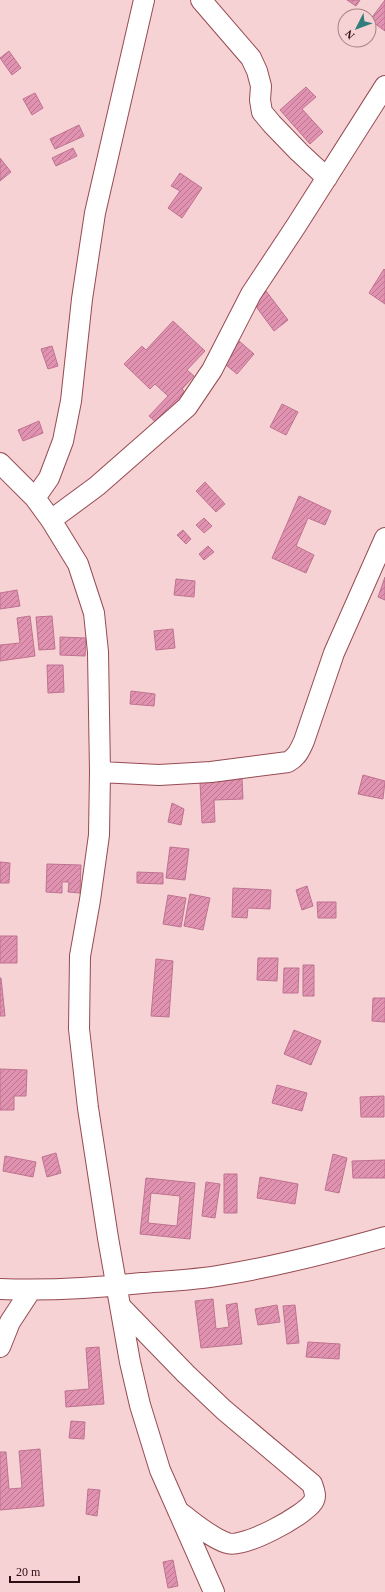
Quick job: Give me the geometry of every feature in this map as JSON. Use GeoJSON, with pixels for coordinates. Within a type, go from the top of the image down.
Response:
{"type":"FeatureCollection","features":[{"type":"Feature","properties":{"kind":"street"},"geometry":{"type":"LineString","coordinates":[[35,498],[49,478],[64,434],[71,401],[82,299],[95,213],[144,0]]}},
{"type":"Feature","properties":{"kind":"street"},"geometry":{"type":"LineString","coordinates":[[201,0],[250,58],[257,71],[261,86],[260,100],[262,112],[277,130],[327,178]]}},
{"type":"Feature","properties":{"kind":"street"},"geometry":{"type":"LineString","coordinates":[[51,520],[108,477],[187,408],[212,370],[251,294],[385,86]]}},
{"type":"Feature","properties":{"kind":"street"},"geometry":{"type":"LineString","coordinates":[[0,463],[35,498],[51,520],[78,564],[94,613],[98,652],[100,772],[99,835],[80,956],[80,1029],[88,1108],[99,1186],[130,1362],[140,1405],[160,1470],[214,1592]]}},
{"type":"Feature","properties":{"kind":"street"},"geometry":{"type":"LineString","coordinates":[[100,772],[159,775],[211,772],[288,762],[294,758],[304,741],[334,653],[385,538]]}},
{"type":"Feature","properties":{"kind":"street"},"geometry":{"type":"LineString","coordinates":[[0,1289],[31,1290],[117,1286],[222,1276],[349,1248],[385,1237]]}},
{"type":"Feature","properties":{"kind":"street"},"geometry":{"type":"LineString","coordinates":[[0,1347],[10,1322],[31,1290]]}},
{"type":"Feature","properties":{"kind":"street"},"geometry":{"type":"LineString","coordinates":[[121,1307],[218,1405],[312,1484],[315,1494],[314,1501],[305,1509],[262,1536],[242,1543],[227,1544],[177,1510]]}},
{"type":"Feature","properties":{"kind":"building"},"geometry":{"type":"Polygon","coordinates":[[[347,0],[360,0],[356,6],[347,0]]]}},
{"type":"Feature","properties":{"kind":"building"},"geometry":{"type":"Polygon","coordinates":[[[385,0],[385,31],[377,25],[377,11],[385,0]]]}},
{"type":"Feature","properties":{"kind":"building"},"geometry":{"type":"Polygon","coordinates":[[[9,51],[21,68],[12,75],[0,58],[9,51]]]}},
{"type":"Feature","properties":{"kind":"building"},"geometry":{"type":"Polygon","coordinates":[[[306,87],[316,97],[302,109],[323,132],[310,144],[280,110],[306,87]]]}},
{"type":"Feature","properties":{"kind":"building"},"geometry":{"type":"Polygon","coordinates":[[[35,93],[43,108],[32,115],[23,99],[35,93]]]}},
{"type":"Feature","properties":{"kind":"building"},"geometry":{"type":"Polygon","coordinates":[[[79,125],[84,136],[55,149],[50,139],[79,125]]]}},
{"type":"Feature","properties":{"kind":"building"},"geometry":{"type":"Polygon","coordinates":[[[73,148],[77,156],[56,166],[52,158],[73,148]]]}},
{"type":"Feature","properties":{"kind":"building"},"geometry":{"type":"Polygon","coordinates":[[[0,158],[11,172],[0,181],[0,158]]]}},
{"type":"Feature","properties":{"kind":"building"},"geometry":{"type":"Polygon","coordinates":[[[180,173],[202,188],[182,218],[168,208],[180,191],[171,186],[180,173]]]}},
{"type":"Feature","properties":{"kind":"building"},"geometry":{"type":"Polygon","coordinates":[[[384,269],[385,270],[385,304],[369,293],[384,269]]]}},
{"type":"Feature","properties":{"kind":"building"},"geometry":{"type":"Polygon","coordinates":[[[266,291],[288,320],[274,331],[252,301],[266,291]]]}},
{"type":"Feature","properties":{"kind":"building"},"geometry":{"type":"Polygon","coordinates":[[[173,321],[205,351],[187,370],[194,376],[182,389],[189,396],[161,427],[149,416],[168,396],[155,384],[150,389],[124,364],[142,346],[146,350],[173,321]]]}},
{"type":"Feature","properties":{"kind":"building"},"geometry":{"type":"Polygon","coordinates":[[[238,340],[254,354],[237,374],[221,361],[238,340]]]}},
{"type":"Feature","properties":{"kind":"building"},"geometry":{"type":"Polygon","coordinates":[[[52,346],[58,366],[48,369],[41,349],[52,346]]]}},
{"type":"Feature","properties":{"kind":"building"},"geometry":{"type":"Polygon","coordinates":[[[282,404],[298,412],[286,435],[270,427],[282,404]]]}},
{"type":"Feature","properties":{"kind":"building"},"geometry":{"type":"Polygon","coordinates":[[[39,421],[43,433],[23,441],[18,430],[39,421]]]}},
{"type":"Feature","properties":{"kind":"building"},"geometry":{"type":"Polygon","coordinates":[[[205,482],[225,504],[216,512],[196,491],[205,482]]]}},
{"type":"Feature","properties":{"kind":"building"},"geometry":{"type":"Polygon","coordinates":[[[299,496],[331,511],[325,525],[308,518],[296,546],[314,555],[306,573],[272,558],[299,496]]]}},
{"type":"Feature","properties":{"kind":"building"},"geometry":{"type":"Polygon","coordinates":[[[204,518],[212,526],[204,533],[196,525],[204,518]]]}},
{"type":"Feature","properties":{"kind":"building"},"geometry":{"type":"Polygon","coordinates":[[[183,530],[191,539],[186,544],[177,535],[183,530]]]}},
{"type":"Feature","properties":{"kind":"building"},"geometry":{"type":"Polygon","coordinates":[[[208,546],[214,552],[204,560],[199,554],[208,546]]]}},
{"type":"Feature","properties":{"kind":"building"},"geometry":{"type":"Polygon","coordinates":[[[385,577],[385,600],[378,597],[385,577]]]}},
{"type":"Feature","properties":{"kind":"building"},"geometry":{"type":"Polygon","coordinates":[[[176,579],[195,581],[194,597],[174,595],[176,579]]]}},
{"type":"Feature","properties":{"kind":"building"},"geometry":{"type":"Polygon","coordinates":[[[17,590],[20,606],[0,609],[0,593],[17,590]]]}},
{"type":"Feature","properties":{"kind":"building"},"geometry":{"type":"Polygon","coordinates":[[[30,616],[35,656],[0,661],[0,645],[20,643],[17,618],[30,616]]]}},
{"type":"Feature","properties":{"kind":"building"},"geometry":{"type":"Polygon","coordinates":[[[52,616],[55,649],[39,650],[36,617],[52,616]]]}},
{"type":"Feature","properties":{"kind":"building"},"geometry":{"type":"Polygon","coordinates":[[[173,629],[175,648],[156,650],[154,631],[173,629]]]}},
{"type":"Feature","properties":{"kind":"building"},"geometry":{"type":"Polygon","coordinates":[[[60,637],[86,638],[85,656],[60,655],[60,637]]]}},
{"type":"Feature","properties":{"kind":"building"},"geometry":{"type":"Polygon","coordinates":[[[47,665],[63,665],[64,692],[48,693],[47,665]]]}},
{"type":"Feature","properties":{"kind":"building"},"geometry":{"type":"Polygon","coordinates":[[[131,691],[155,694],[154,706],[130,704],[131,691]]]}},
{"type":"Feature","properties":{"kind":"building"},"geometry":{"type":"Polygon","coordinates":[[[363,775],[385,781],[383,799],[358,794],[363,775]]]}},
{"type":"Feature","properties":{"kind":"building"},"geometry":{"type":"Polygon","coordinates":[[[242,779],[243,799],[214,800],[215,822],[202,823],[200,782],[242,779]]]}},
{"type":"Feature","properties":{"kind":"building"},"geometry":{"type":"Polygon","coordinates":[[[172,803],[184,809],[181,825],[168,822],[172,803]]]}},
{"type":"Feature","properties":{"kind":"building"},"geometry":{"type":"Polygon","coordinates":[[[170,847],[189,849],[185,880],[166,878],[170,847]]]}},
{"type":"Feature","properties":{"kind":"building"},"geometry":{"type":"Polygon","coordinates":[[[0,862],[10,863],[9,883],[0,883],[0,862]]]}},
{"type":"Feature","properties":{"kind":"building"},"geometry":{"type":"Polygon","coordinates":[[[47,864],[81,865],[80,893],[68,892],[69,882],[62,882],[62,893],[46,892],[47,864]]]}},
{"type":"Feature","properties":{"kind":"building"},"geometry":{"type":"Polygon","coordinates":[[[137,872],[163,873],[163,884],[137,883],[137,872]]]}},
{"type":"Feature","properties":{"kind":"building"},"geometry":{"type":"Polygon","coordinates":[[[307,886],[313,906],[302,910],[296,890],[307,886]]]}},
{"type":"Feature","properties":{"kind":"building"},"geometry":{"type":"Polygon","coordinates":[[[233,888],[271,890],[270,909],[248,908],[247,918],[232,917],[233,888]]]}},
{"type":"Feature","properties":{"kind":"building"},"geometry":{"type":"Polygon","coordinates":[[[190,894],[210,898],[203,930],[184,926],[190,894]]]}},
{"type":"Feature","properties":{"kind":"building"},"geometry":{"type":"Polygon","coordinates":[[[168,895],[186,898],[181,927],[163,924],[168,895]]]}},
{"type":"Feature","properties":{"kind":"building"},"geometry":{"type":"Polygon","coordinates":[[[317,902],[336,902],[336,918],[318,918],[317,902]]]}},
{"type":"Feature","properties":{"kind":"building"},"geometry":{"type":"Polygon","coordinates":[[[0,936],[17,936],[17,963],[0,963],[0,936]]]}},
{"type":"Feature","properties":{"kind":"building"},"geometry":{"type":"Polygon","coordinates":[[[258,958],[278,958],[277,981],[257,980],[258,958]]]}},
{"type":"Feature","properties":{"kind":"building"},"geometry":{"type":"Polygon","coordinates":[[[156,959],[173,961],[169,1017],[151,1016],[156,959]]]}},
{"type":"Feature","properties":{"kind":"building"},"geometry":{"type":"Polygon","coordinates":[[[303,965],[314,965],[314,996],[303,996],[303,965]]]}},
{"type":"Feature","properties":{"kind":"building"},"geometry":{"type":"Polygon","coordinates":[[[284,968],[299,968],[298,993],[283,993],[284,968]]]}},
{"type":"Feature","properties":{"kind":"building"},"geometry":{"type":"Polygon","coordinates":[[[1,978],[5,1016],[0,1016],[1,978]]]}},
{"type":"Feature","properties":{"kind":"building"},"geometry":{"type":"Polygon","coordinates":[[[373,998],[385,998],[385,1022],[372,1021],[373,998]]]}},
{"type":"Feature","properties":{"kind":"building"},"geometry":{"type":"Polygon","coordinates":[[[294,1030],[321,1041],[311,1065],[284,1054],[294,1030]]]}},
{"type":"Feature","properties":{"kind":"building"},"geometry":{"type":"Polygon","coordinates":[[[0,1069],[27,1070],[26,1096],[14,1096],[14,1110],[0,1110],[0,1069]]]}},
{"type":"Feature","properties":{"kind":"building"},"geometry":{"type":"Polygon","coordinates":[[[277,1085],[307,1093],[302,1111],[272,1103],[277,1085]]]}},
{"type":"Feature","properties":{"kind":"building"},"geometry":{"type":"Polygon","coordinates":[[[384,1096],[384,1117],[361,1117],[360,1097],[384,1096]]]}},
{"type":"Feature","properties":{"kind":"building"},"geometry":{"type":"Polygon","coordinates":[[[56,1153],[61,1173],[47,1177],[42,1157],[56,1153]]]}},
{"type":"Feature","properties":{"kind":"building"},"geometry":{"type":"Polygon","coordinates":[[[333,1154],[347,1158],[339,1193],[325,1190],[333,1154]]]}},
{"type":"Feature","properties":{"kind":"building"},"geometry":{"type":"Polygon","coordinates":[[[5,1156],[36,1162],[33,1177],[3,1171],[5,1156]]]}},
{"type":"Feature","properties":{"kind":"building"},"geometry":{"type":"Polygon","coordinates":[[[385,1160],[385,1178],[353,1178],[352,1161],[385,1160]]]}},
{"type":"Feature","properties":{"kind":"building"},"geometry":{"type":"Polygon","coordinates":[[[224,1174],[237,1174],[237,1213],[224,1213],[224,1174]]]}},
{"type":"Feature","properties":{"kind":"building"},"geometry":{"type":"Polygon","coordinates":[[[260,1177],[298,1184],[295,1204],[257,1198],[260,1177]]]}},
{"type":"Feature","properties":{"kind":"building"},"geometry":{"type":"Polygon","coordinates":[[[146,1178],[195,1183],[190,1239],[140,1234],[146,1178]],[[151,1193],[148,1223],[177,1226],[180,1196],[151,1193]]]}},
{"type":"Feature","properties":{"kind":"building"},"geometry":{"type":"Polygon","coordinates":[[[206,1182],[220,1184],[215,1218],[202,1216],[206,1182]]]}},
{"type":"Feature","properties":{"kind":"building"},"geometry":{"type":"Polygon","coordinates":[[[213,1299],[216,1329],[229,1327],[226,1305],[237,1303],[242,1344],[201,1348],[195,1301],[213,1299]]]}},
{"type":"Feature","properties":{"kind":"building"},"geometry":{"type":"Polygon","coordinates":[[[277,1305],[280,1322],[258,1325],[255,1309],[277,1305]]]}},
{"type":"Feature","properties":{"kind":"building"},"geometry":{"type":"Polygon","coordinates":[[[295,1305],[299,1343],[287,1344],[283,1306],[295,1305]]]}},
{"type":"Feature","properties":{"kind":"building"},"geometry":{"type":"Polygon","coordinates":[[[308,1342],[340,1344],[339,1359],[306,1357],[308,1342]]]}},
{"type":"Feature","properties":{"kind":"building"},"geometry":{"type":"Polygon","coordinates":[[[99,1347],[104,1404],[66,1407],[65,1391],[89,1389],[86,1348],[99,1347]]]}},
{"type":"Feature","properties":{"kind":"building"},"geometry":{"type":"Polygon","coordinates":[[[71,1421],[85,1422],[84,1439],[69,1438],[71,1421]]]}},
{"type":"Feature","properties":{"kind":"building"},"geometry":{"type":"Polygon","coordinates":[[[40,1449],[44,1506],[0,1510],[0,1452],[6,1452],[9,1489],[22,1488],[19,1451],[40,1449]]]}},
{"type":"Feature","properties":{"kind":"building"},"geometry":{"type":"Polygon","coordinates":[[[88,1489],[100,1490],[97,1516],[86,1514],[88,1489]]]}},
{"type":"Feature","properties":{"kind":"building"},"geometry":{"type":"Polygon","coordinates":[[[173,1560],[178,1586],[168,1588],[163,1562],[173,1560]]]}}]}
